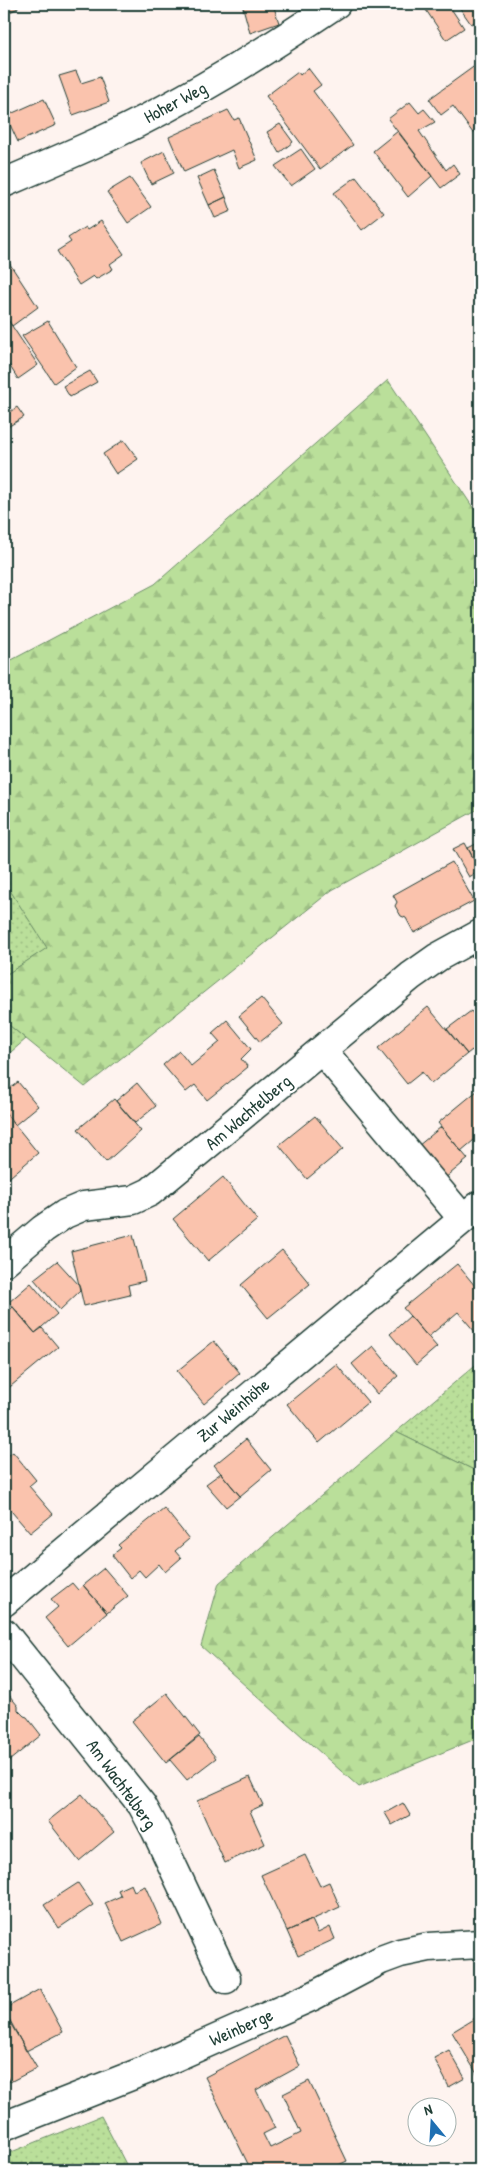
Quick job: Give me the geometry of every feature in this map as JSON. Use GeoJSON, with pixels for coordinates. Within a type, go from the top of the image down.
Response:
{"type":"FeatureCollection","features":[{"type":"Feature","properties":{"kind":"street","name":"Hoher Weg"},"geometry":{"type":"LineString","coordinates":[[4,183],[109,137],[161,110],[220,78],[336,4]]}},
{"type":"Feature","properties":{"kind":"street","name":"Am Wachtelberg"},"geometry":{"type":"LineString","coordinates":[[4,1262],[43,1229],[65,1214],[84,1206],[133,1200],[150,1192],[425,966],[480,934]]}},
{"type":"Feature","properties":{"kind":"street","name":"Zur Weinhöhe"},"geometry":{"type":"LineString","coordinates":[[4,1602],[472,1212],[322,1050]]}},
{"type":"Feature","properties":{"kind":"street","name":"Am Wachtelberg"},"geometry":{"type":"LineString","coordinates":[[4,1633],[142,1805],[226,1979]]}},
{"type":"Feature","properties":{"kind":"street","name":"Weinberge"},"geometry":{"type":"LineString","coordinates":[[4,2126],[146,2070],[313,1996],[387,1958],[429,1947],[480,1944]]}},
{"type":"Feature","properties":{"kind":"green space"},"geometry":{"type":"Polygon","coordinates":[[[388,380],[480,518],[480,808],[332,890],[85,1087],[4,1021],[4,976],[47,948],[4,881],[4,664],[155,584],[388,380]]]}},
{"type":"Feature","properties":{"kind":"green space"},"geometry":{"type":"Polygon","coordinates":[[[4,881],[48,948],[4,976],[4,881]]]}},
{"type":"Feature","properties":{"kind":"green space"},"geometry":{"type":"Polygon","coordinates":[[[4,1021],[26,1039],[4,1058],[4,1021]]]}},
{"type":"Feature","properties":{"kind":"green space"},"geometry":{"type":"Polygon","coordinates":[[[480,1361],[480,1473],[396,1432],[480,1361]]]}},
{"type":"Feature","properties":{"kind":"green space"},"geometry":{"type":"Polygon","coordinates":[[[396,1432],[480,1473],[480,1737],[359,1787],[201,1646],[219,1583],[396,1432]]]}},
{"type":"Feature","properties":{"kind":"green space"},"geometry":{"type":"Polygon","coordinates":[[[101,2116],[129,2170],[4,2170],[4,2155],[101,2116]]]}},
{"type":"Feature","properties":{"kind":"building"},"geometry":{"type":"Polygon","coordinates":[[[4,4],[16,4],[18,8],[4,15],[4,4]]]}},
{"type":"Feature","properties":{"kind":"building"},"geometry":{"type":"Polygon","coordinates":[[[242,4],[273,4],[279,23],[250,33],[242,4]]]}},
{"type":"Feature","properties":{"kind":"building"},"geometry":{"type":"Polygon","coordinates":[[[422,4],[448,4],[464,28],[446,40],[422,4]]]}},
{"type":"Feature","properties":{"kind":"building"},"geometry":{"type":"Polygon","coordinates":[[[457,4],[480,4],[480,19],[471,24],[457,4]]]}},
{"type":"Feature","properties":{"kind":"building"},"geometry":{"type":"Polygon","coordinates":[[[476,65],[480,70],[480,128],[473,133],[453,106],[441,115],[429,99],[476,65]]]}},
{"type":"Feature","properties":{"kind":"building"},"geometry":{"type":"Polygon","coordinates":[[[308,68],[321,85],[313,91],[353,145],[320,169],[266,96],[298,72],[300,75],[308,68]]]}},
{"type":"Feature","properties":{"kind":"building"},"geometry":{"type":"Polygon","coordinates":[[[76,71],[81,83],[100,77],[109,102],[73,115],[59,76],[76,71]]]}},
{"type":"Feature","properties":{"kind":"building"},"geometry":{"type":"Polygon","coordinates":[[[44,99],[56,125],[18,142],[6,116],[44,99]]]}},
{"type":"Feature","properties":{"kind":"building"},"geometry":{"type":"Polygon","coordinates":[[[410,102],[419,113],[424,109],[435,122],[419,131],[446,170],[453,164],[460,174],[441,188],[388,119],[410,102]]]}},
{"type":"Feature","properties":{"kind":"building"},"geometry":{"type":"Polygon","coordinates":[[[228,110],[234,120],[239,118],[257,160],[239,168],[232,150],[184,172],[169,137],[228,110]]]}},
{"type":"Feature","properties":{"kind":"building"},"geometry":{"type":"Polygon","coordinates":[[[280,124],[293,142],[279,153],[267,132],[280,124]]]}},
{"type":"Feature","properties":{"kind":"building"},"geometry":{"type":"Polygon","coordinates":[[[398,131],[432,176],[408,197],[373,151],[398,131]]]}},
{"type":"Feature","properties":{"kind":"building"},"geometry":{"type":"Polygon","coordinates":[[[301,149],[315,169],[291,186],[275,166],[301,149]]]}},
{"type":"Feature","properties":{"kind":"building"},"geometry":{"type":"Polygon","coordinates":[[[164,151],[174,173],[151,184],[141,163],[164,151]]]}},
{"type":"Feature","properties":{"kind":"building"},"geometry":{"type":"Polygon","coordinates":[[[214,170],[226,197],[209,205],[197,178],[214,170]]]}},
{"type":"Feature","properties":{"kind":"building"},"geometry":{"type":"Polygon","coordinates":[[[356,177],[384,213],[362,230],[334,193],[356,177]]]}},
{"type":"Feature","properties":{"kind":"building"},"geometry":{"type":"Polygon","coordinates":[[[130,178],[151,207],[128,223],[107,192],[130,178]]]}},
{"type":"Feature","properties":{"kind":"building"},"geometry":{"type":"Polygon","coordinates":[[[226,197],[231,211],[215,218],[209,205],[226,197]]]}},
{"type":"Feature","properties":{"kind":"building"},"geometry":{"type":"Polygon","coordinates":[[[101,221],[124,254],[110,264],[113,269],[96,279],[93,276],[79,285],[57,251],[71,242],[68,238],[85,227],[87,230],[101,221]]]}},
{"type":"Feature","properties":{"kind":"building"},"geometry":{"type":"Polygon","coordinates":[[[4,255],[38,307],[12,326],[4,314],[4,255]]]}},
{"type":"Feature","properties":{"kind":"building"},"geometry":{"type":"Polygon","coordinates":[[[4,314],[38,365],[18,379],[4,357],[4,314]]]}},
{"type":"Feature","properties":{"kind":"building"},"geometry":{"type":"Polygon","coordinates":[[[48,321],[76,367],[54,383],[22,336],[48,321]]]}},
{"type":"Feature","properties":{"kind":"building"},"geometry":{"type":"Polygon","coordinates":[[[90,371],[97,382],[70,397],[63,386],[90,371]]]}},
{"type":"Feature","properties":{"kind":"building"},"geometry":{"type":"Polygon","coordinates":[[[17,407],[24,417],[6,428],[4,416],[17,407]]]}},
{"type":"Feature","properties":{"kind":"building"},"geometry":{"type":"Polygon","coordinates":[[[124,440],[138,459],[116,474],[103,454],[124,440]]]}},
{"type":"Feature","properties":{"kind":"building"},"geometry":{"type":"Polygon","coordinates":[[[480,842],[480,871],[468,848],[480,842]]]}},
{"type":"Feature","properties":{"kind":"building"},"geometry":{"type":"Polygon","coordinates":[[[465,843],[480,871],[469,877],[453,849],[465,843]]]}},
{"type":"Feature","properties":{"kind":"building"},"geometry":{"type":"Polygon","coordinates":[[[452,862],[474,901],[414,933],[406,918],[401,916],[395,906],[397,902],[393,895],[452,862]]]}},
{"type":"Feature","properties":{"kind":"building"},"geometry":{"type":"Polygon","coordinates":[[[261,998],[283,1024],[260,1042],[239,1016],[261,998]]]}},
{"type":"Feature","properties":{"kind":"building"},"geometry":{"type":"Polygon","coordinates":[[[428,1007],[467,1054],[431,1084],[422,1072],[407,1084],[378,1048],[428,1007]]]}},
{"type":"Feature","properties":{"kind":"building"},"geometry":{"type":"Polygon","coordinates":[[[471,1011],[480,1022],[480,1049],[475,1053],[472,1050],[467,1054],[447,1029],[471,1011]]]}},
{"type":"Feature","properties":{"kind":"building"},"geometry":{"type":"Polygon","coordinates":[[[227,1020],[251,1049],[241,1059],[248,1067],[207,1100],[195,1085],[186,1092],[163,1065],[179,1051],[191,1066],[220,1042],[212,1033],[227,1020]]]}},
{"type":"Feature","properties":{"kind":"building"},"geometry":{"type":"Polygon","coordinates":[[[18,1082],[38,1106],[15,1125],[4,1111],[4,1093],[18,1082]]]}},
{"type":"Feature","properties":{"kind":"building"},"geometry":{"type":"Polygon","coordinates":[[[137,1083],[156,1106],[135,1123],[116,1101],[137,1083]]]}},
{"type":"Feature","properties":{"kind":"building"},"geometry":{"type":"Polygon","coordinates":[[[478,1090],[480,1094],[480,1135],[461,1151],[438,1123],[478,1090]]]}},
{"type":"Feature","properties":{"kind":"building"},"geometry":{"type":"Polygon","coordinates":[[[114,1099],[141,1131],[106,1162],[78,1129],[114,1099]]]}},
{"type":"Feature","properties":{"kind":"building"},"geometry":{"type":"Polygon","coordinates":[[[4,1111],[38,1153],[4,1182],[4,1111]]]}},
{"type":"Feature","properties":{"kind":"building"},"geometry":{"type":"Polygon","coordinates":[[[315,1116],[343,1149],[307,1179],[279,1145],[315,1116]]]}},
{"type":"Feature","properties":{"kind":"building"},"geometry":{"type":"Polygon","coordinates":[[[441,1127],[468,1159],[444,1179],[418,1146],[441,1127]]]}},
{"type":"Feature","properties":{"kind":"building"},"geometry":{"type":"Polygon","coordinates":[[[223,1177],[257,1220],[208,1261],[173,1219],[223,1177]]]}},
{"type":"Feature","properties":{"kind":"building"},"geometry":{"type":"Polygon","coordinates":[[[133,1235],[145,1281],[128,1285],[130,1295],[84,1306],[71,1251],[133,1235]]]}},
{"type":"Feature","properties":{"kind":"building"},"geometry":{"type":"Polygon","coordinates":[[[282,1250],[310,1284],[268,1318],[241,1285],[282,1250]]]}},
{"type":"Feature","properties":{"kind":"building"},"geometry":{"type":"Polygon","coordinates":[[[57,1261],[79,1285],[80,1291],[60,1310],[34,1279],[57,1261]]]}},
{"type":"Feature","properties":{"kind":"building"},"geometry":{"type":"Polygon","coordinates":[[[457,1264],[480,1292],[480,1330],[476,1333],[458,1312],[428,1337],[403,1308],[457,1264]]]}},
{"type":"Feature","properties":{"kind":"building"},"geometry":{"type":"Polygon","coordinates":[[[31,1283],[57,1314],[35,1333],[9,1302],[31,1283]]]}},
{"type":"Feature","properties":{"kind":"building"},"geometry":{"type":"Polygon","coordinates":[[[13,1307],[35,1333],[42,1328],[58,1347],[5,1391],[4,1315],[13,1307]]]}},
{"type":"Feature","properties":{"kind":"building"},"geometry":{"type":"Polygon","coordinates":[[[410,1316],[437,1347],[416,1365],[390,1334],[410,1316]]]}},
{"type":"Feature","properties":{"kind":"building"},"geometry":{"type":"Polygon","coordinates":[[[214,1341],[240,1373],[204,1404],[177,1371],[214,1341]]]}},
{"type":"Feature","properties":{"kind":"building"},"geometry":{"type":"Polygon","coordinates":[[[373,1346],[398,1376],[377,1394],[352,1364],[373,1346]]]}},
{"type":"Feature","properties":{"kind":"building"},"geometry":{"type":"Polygon","coordinates":[[[336,1364],[368,1402],[319,1443],[287,1404],[336,1364]]]}},
{"type":"Feature","properties":{"kind":"building"},"geometry":{"type":"Polygon","coordinates":[[[246,1439],[271,1470],[240,1496],[214,1465],[246,1439]]]}},
{"type":"Feature","properties":{"kind":"building"},"geometry":{"type":"Polygon","coordinates":[[[13,1452],[36,1480],[29,1486],[53,1514],[30,1533],[6,1505],[4,1507],[4,1456],[5,1458],[13,1452]]]}},
{"type":"Feature","properties":{"kind":"building"},"geometry":{"type":"Polygon","coordinates":[[[221,1473],[240,1496],[226,1507],[206,1484],[221,1473]]]}},
{"type":"Feature","properties":{"kind":"building"},"geometry":{"type":"Polygon","coordinates":[[[164,1508],[189,1539],[175,1551],[181,1558],[165,1572],[159,1564],[145,1577],[139,1570],[130,1578],[112,1555],[121,1548],[118,1545],[164,1508]]]}},
{"type":"Feature","properties":{"kind":"building"},"geometry":{"type":"Polygon","coordinates":[[[104,1568],[128,1596],[107,1613],[83,1585],[104,1568]]]}},
{"type":"Feature","properties":{"kind":"building"},"geometry":{"type":"Polygon","coordinates":[[[72,1583],[78,1590],[83,1585],[107,1613],[68,1646],[45,1618],[58,1607],[51,1599],[72,1583]]]}},
{"type":"Feature","properties":{"kind":"building"},"geometry":{"type":"Polygon","coordinates":[[[4,1689],[18,1706],[18,1710],[27,1717],[41,1735],[4,1765],[4,1689]]]}},
{"type":"Feature","properties":{"kind":"building"},"geometry":{"type":"Polygon","coordinates":[[[167,1693],[200,1735],[166,1763],[132,1721],[167,1693]]]}},
{"type":"Feature","properties":{"kind":"building"},"geometry":{"type":"Polygon","coordinates":[[[199,1737],[216,1758],[187,1780],[170,1760],[199,1737]]]}},
{"type":"Feature","properties":{"kind":"building"},"geometry":{"type":"Polygon","coordinates":[[[250,1777],[263,1805],[250,1811],[265,1844],[225,1863],[197,1801],[250,1777]]]}},
{"type":"Feature","properties":{"kind":"building"},"geometry":{"type":"Polygon","coordinates":[[[82,1794],[114,1832],[79,1861],[48,1821],[82,1794]]]}},
{"type":"Feature","properties":{"kind":"building"},"geometry":{"type":"Polygon","coordinates":[[[403,1803],[410,1815],[392,1825],[385,1813],[403,1803]]]}},
{"type":"Feature","properties":{"kind":"building"},"geometry":{"type":"Polygon","coordinates":[[[305,1855],[320,1886],[329,1882],[340,1907],[287,1931],[261,1875],[305,1855]]]}},
{"type":"Feature","properties":{"kind":"building"},"geometry":{"type":"Polygon","coordinates":[[[78,1883],[93,1905],[59,1928],[44,1905],[78,1883]]]}},
{"type":"Feature","properties":{"kind":"building"},"geometry":{"type":"Polygon","coordinates":[[[131,1884],[134,1891],[145,1886],[162,1924],[123,1942],[105,1903],[121,1896],[118,1890],[131,1884]]]}},
{"type":"Feature","properties":{"kind":"building"},"geometry":{"type":"Polygon","coordinates":[[[312,1920],[318,1933],[330,1927],[335,1939],[298,1956],[287,1931],[312,1920]]]}},
{"type":"Feature","properties":{"kind":"building"},"geometry":{"type":"Polygon","coordinates":[[[40,1989],[63,2032],[26,2051],[4,2009],[40,1989]]]}},
{"type":"Feature","properties":{"kind":"building"},"geometry":{"type":"Polygon","coordinates":[[[480,2015],[480,2079],[452,2032],[480,2015]]]}},
{"type":"Feature","properties":{"kind":"building"},"geometry":{"type":"Polygon","coordinates":[[[6,2016],[37,2068],[10,2082],[4,2072],[4,2039],[6,2038],[4,2035],[4,2017],[6,2016]]]}},
{"type":"Feature","properties":{"kind":"building"},"geometry":{"type":"Polygon","coordinates":[[[285,2035],[300,2066],[256,2090],[275,2128],[263,2134],[270,2148],[301,2133],[283,2094],[309,2081],[347,2161],[328,2170],[251,2170],[205,2077],[285,2035]]]}},
{"type":"Feature","properties":{"kind":"building"},"geometry":{"type":"Polygon","coordinates":[[[449,2050],[465,2078],[449,2087],[434,2058],[449,2050]]]}}]}
